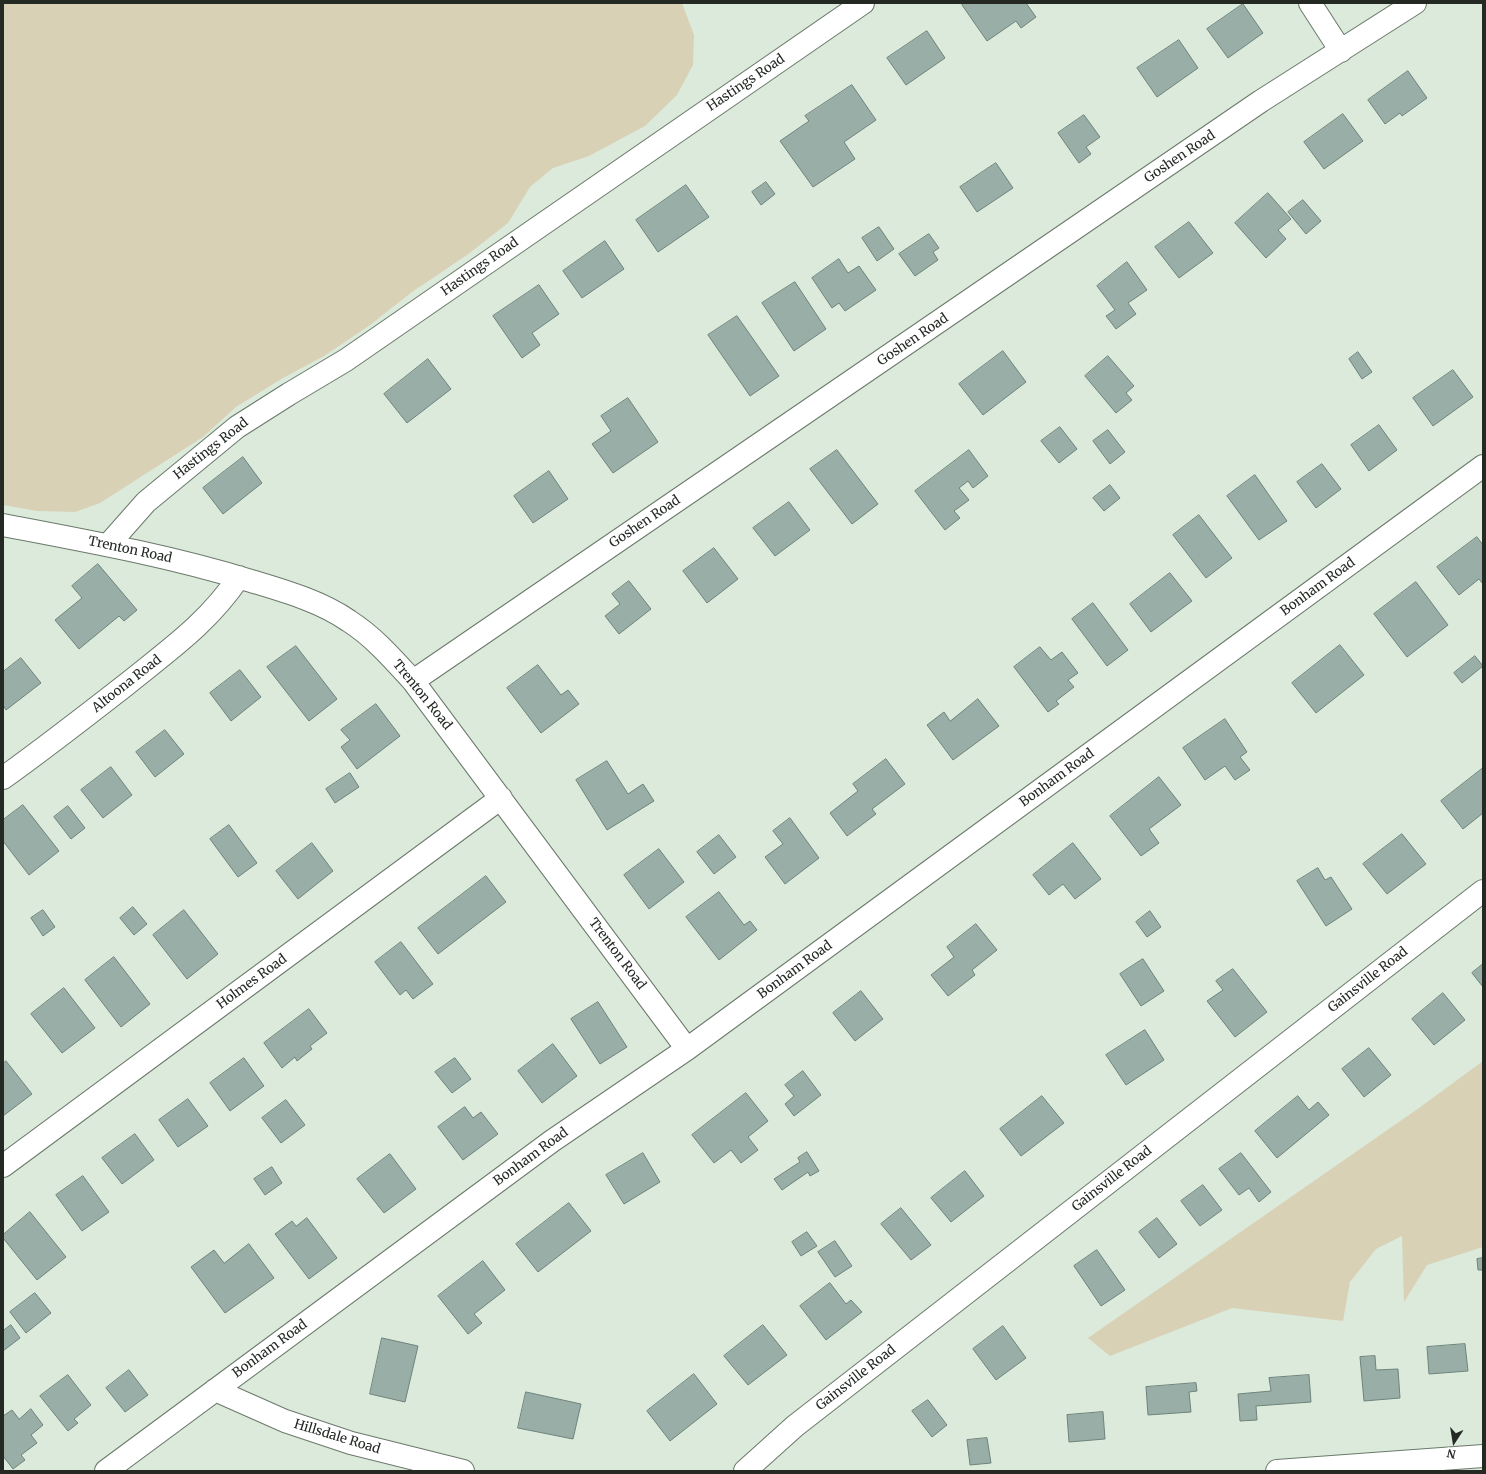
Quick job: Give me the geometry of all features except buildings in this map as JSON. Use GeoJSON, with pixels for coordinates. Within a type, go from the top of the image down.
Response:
{"type":"FeatureCollection","features":[{"type":"Feature","properties":{"kind":"street","name":"Hastings Road"},"geometry":{"type":"LineString","coordinates":[[108,545],[146,502],[237,427],[288,394],[346,360],[863,3]]}},
{"type":"Feature","properties":{"kind":"street"},"geometry":{"type":"LineString","coordinates":[[1310,3],[1341,51]]}},
{"type":"Feature","properties":{"kind":"street","name":"Goshen Road"},"geometry":{"type":"LineString","coordinates":[[413,681],[1261,101],[1415,3]]}},
{"type":"Feature","properties":{"kind":"street","name":"Bonham Road"},"geometry":{"type":"LineString","coordinates":[[106,1471],[546,1146],[687,1049],[1483,466]]}},
{"type":"Feature","properties":{"kind":"street","name":"Trenton Road"},"geometry":{"type":"LineString","coordinates":[[3,525],[108,545],[184,562],[239,577],[317,604],[348,620],[382,647],[413,681],[687,1049]]}},
{"type":"Feature","properties":{"kind":"street","name":"Altoona Road"},"geometry":{"type":"LineString","coordinates":[[3,778],[86,716],[192,632],[218,605],[239,577]]}},
{"type":"Feature","properties":{"kind":"street","name":"Holmes Road"},"geometry":{"type":"LineString","coordinates":[[3,1166],[501,798]]}},
{"type":"Feature","properties":{"kind":"street","name":"Gainsville Road"},"geometry":{"type":"LineString","coordinates":[[745,1471],[794,1426],[1483,891]]}},
{"type":"Feature","properties":{"kind":"street","name":"Hillsdale Road"},"geometry":{"type":"LineString","coordinates":[[214,1390],[285,1421],[351,1443],[463,1471]]}},
{"type":"Feature","properties":{"kind":"street"},"geometry":{"type":"LineString","coordinates":[[1277,1471],[1483,1456]]}},
{"type":"Feature","properties":{"kind":"shaded area"},"geometry":{"type":"Polygon","coordinates":[[[3,3],[682,3],[694,35],[693,65],[677,95],[645,126],[589,156],[553,168],[530,187],[508,223],[467,255],[412,292],[370,325],[324,356],[283,378],[236,407],[203,437],[100,503],[75,512],[37,511],[3,505],[3,3]]]}},
{"type":"Feature","properties":{"kind":"shaded area"},"geometry":{"type":"Polygon","coordinates":[[[1483,1061],[1483,1247],[1427,1265],[1404,1302],[1402,1236],[1376,1249],[1350,1282],[1343,1321],[1232,1308],[1110,1356],[1088,1338],[1419,1108],[1483,1061]]]}}]}
